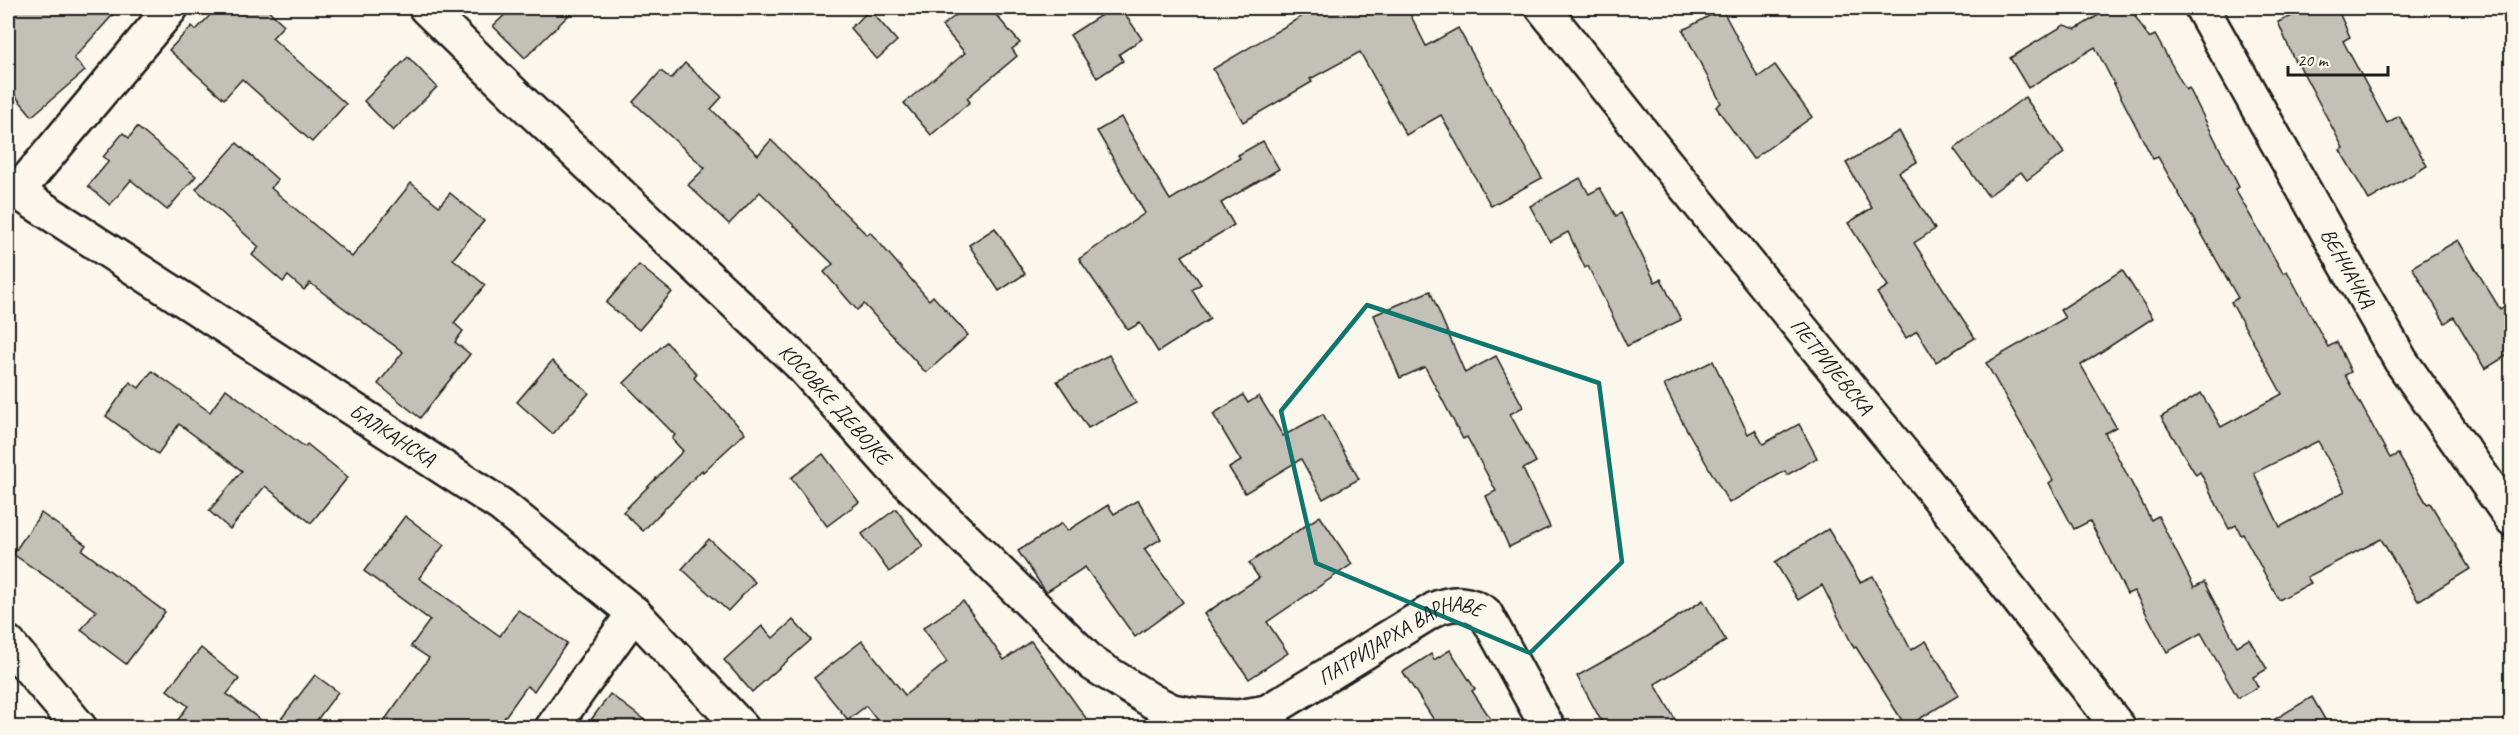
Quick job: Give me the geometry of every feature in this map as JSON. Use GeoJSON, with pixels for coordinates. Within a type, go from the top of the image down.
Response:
{"type":"FeatureCollection","features":[{"type":"Feature","properties":{"kind":"street"},"geometry":{"type":"LineString","coordinates":[[12,189],[171,8]]}},
{"type":"Feature","properties":{"kind":"street","name":"КОСОВКЕ ДЕВОЈКЕ"},"geometry":{"type":"LineString","coordinates":[[426,8],[800,364],[892,467],[1093,664],[1172,711],[1194,715],[1271,720]]}},
{"type":"Feature","properties":{"kind":"street","name":"ПЕТРИЈЕВСКА"},"geometry":{"type":"LineString","coordinates":[[1543,8],[1673,172],[1932,489],[2119,728]]}},
{"type":"Feature","properties":{"kind":"street","name":"ВЕНЧАЧКА"},"geometry":{"type":"LineString","coordinates":[[2202,8],[2402,361],[2511,519]]}},
{"type":"Feature","properties":{"kind":"street","name":"БАЛКАНСКА"},"geometry":{"type":"LineString","coordinates":[[12,189],[501,505],[634,613],[742,728]]}},
{"type":"Feature","properties":{"kind":"street","name":"ПАТРИЈАРХА ВАРНАВЕ"},"geometry":{"type":"LineString","coordinates":[[1271,720],[1435,609],[1456,603],[1473,605],[1485,613],[1548,728]]}},
{"type":"Feature","properties":{"kind":"street"},"geometry":{"type":"LineString","coordinates":[[552,728],[634,613]]}},
{"type":"Feature","properties":{"kind":"street"},"geometry":{"type":"LineString","coordinates":[[8,643],[80,728]]}},
{"type":"Feature","properties":{"kind":"highlighted area"},"geometry":{"type":"Polygon","coordinates":[[[1367,305],[1599,383],[1622,562],[1530,653],[1316,563],[1281,411],[1367,305]]]}},
{"type":"Feature","properties":{"kind":"building"},"geometry":{"type":"Polygon","coordinates":[[[8,8],[119,8],[74,58],[85,71],[32,116],[8,87],[8,8]]]}},
{"type":"Feature","properties":{"kind":"building"},"geometry":{"type":"Polygon","coordinates":[[[217,8],[266,8],[284,25],[272,38],[346,104],[312,142],[242,79],[224,99],[169,50],[192,26],[196,30],[217,8]]]}},
{"type":"Feature","properties":{"kind":"building"},"geometry":{"type":"Polygon","coordinates":[[[512,8],[576,8],[525,58],[493,26],[512,8]]]}},
{"type":"Feature","properties":{"kind":"building"},"geometry":{"type":"Polygon","coordinates":[[[965,8],[990,8],[1020,43],[1012,49],[1017,56],[967,98],[970,102],[931,135],[904,103],[965,53],[942,26],[965,8]]]}},
{"type":"Feature","properties":{"kind":"building"},"geometry":{"type":"Polygon","coordinates":[[[1112,8],[1121,8],[1142,39],[1119,54],[1123,61],[1097,78],[1070,35],[1112,8]]]}},
{"type":"Feature","properties":{"kind":"building"},"geometry":{"type":"Polygon","coordinates":[[[1296,8],[1407,8],[1426,46],[1458,28],[1542,178],[1491,206],[1441,115],[1406,135],[1360,52],[1310,79],[1312,82],[1243,122],[1213,69],[1301,17],[1296,8]]]}},
{"type":"Feature","properties":{"kind":"building"},"geometry":{"type":"Polygon","coordinates":[[[2110,8],[2130,8],[2149,38],[2155,35],[2186,90],[2189,88],[2239,187],[2235,189],[2283,273],[2287,271],[2328,347],[2337,342],[2351,372],[2345,375],[2390,458],[2398,454],[2427,504],[2430,503],[2470,569],[2418,601],[2381,539],[2307,577],[2311,583],[2279,600],[2243,534],[2241,535],[2236,525],[2229,529],[2200,472],[2196,475],[2161,417],[2201,393],[2221,427],[2282,394],[2231,302],[2238,298],[2158,157],[2153,159],[2095,47],[2028,88],[2010,58],[2064,25],[2076,29],[2110,8]],[[2318,441],[2254,473],[2280,527],[2345,491],[2318,441]]]}},
{"type":"Feature","properties":{"kind":"building"},"geometry":{"type":"Polygon","coordinates":[[[2311,8],[2337,8],[2350,37],[2343,41],[2387,123],[2399,116],[2427,166],[2369,200],[2340,150],[2343,148],[2297,61],[2295,62],[2278,22],[2311,8]]]}},
{"type":"Feature","properties":{"kind":"building"},"geometry":{"type":"Polygon","coordinates":[[[1722,9],[1758,77],[1775,65],[1812,117],[1753,159],[1716,107],[1721,103],[1683,30],[1722,9]]]}},
{"type":"Feature","properties":{"kind":"building"},"geometry":{"type":"Polygon","coordinates":[[[870,10],[897,41],[877,59],[850,28],[870,10]]]}},
{"type":"Feature","properties":{"kind":"building"},"geometry":{"type":"Polygon","coordinates":[[[408,57],[437,87],[393,131],[364,101],[408,57]]]}},
{"type":"Feature","properties":{"kind":"building"},"geometry":{"type":"Polygon","coordinates":[[[685,63],[722,97],[711,109],[758,155],[771,140],[867,235],[870,232],[929,300],[933,296],[968,335],[926,373],[864,304],[857,310],[824,272],[833,264],[760,192],[729,224],[688,185],[705,168],[633,102],[661,71],[671,79],[685,63]]]}},
{"type":"Feature","properties":{"kind":"building"},"geometry":{"type":"Polygon","coordinates":[[[2025,97],[2064,153],[2027,180],[2021,172],[1988,196],[1954,149],[2025,97]]]}},
{"type":"Feature","properties":{"kind":"building"},"geometry":{"type":"Polygon","coordinates":[[[1121,117],[1170,200],[1240,158],[1238,155],[1263,141],[1279,169],[1221,203],[1234,225],[1182,256],[1201,284],[1192,290],[1210,319],[1158,352],[1140,323],[1128,330],[1079,259],[1145,213],[1097,131],[1121,117]]]}},
{"type":"Feature","properties":{"kind":"building"},"geometry":{"type":"Polygon","coordinates":[[[137,127],[196,176],[167,210],[131,180],[110,205],[88,186],[109,161],[103,157],[123,133],[129,138],[137,127]]]}},
{"type":"Feature","properties":{"kind":"building"},"geometry":{"type":"Polygon","coordinates":[[[1899,131],[1917,162],[1899,172],[1935,229],[1914,243],[1975,338],[1936,362],[1917,331],[1906,338],[1877,293],[1888,286],[1848,223],[1872,208],[1846,163],[1899,131]]]}},
{"type":"Feature","properties":{"kind":"building"},"geometry":{"type":"Polygon","coordinates":[[[237,143],[278,180],[271,188],[352,257],[411,183],[439,206],[450,193],[484,221],[453,259],[485,285],[454,323],[463,331],[455,342],[470,354],[420,418],[378,384],[403,352],[310,283],[304,290],[288,276],[283,282],[252,255],[259,247],[196,189],[237,143]]]}},
{"type":"Feature","properties":{"kind":"building"},"geometry":{"type":"Polygon","coordinates":[[[1580,178],[1589,194],[1600,188],[1616,216],[1621,213],[1655,282],[1661,279],[1681,320],[1627,346],[1588,266],[1585,268],[1568,232],[1550,242],[1530,206],[1580,178]]]}},
{"type":"Feature","properties":{"kind":"building"},"geometry":{"type":"Polygon","coordinates":[[[995,228],[1025,274],[999,291],[969,245],[995,228]]]}},
{"type":"Feature","properties":{"kind":"building"},"geometry":{"type":"Polygon","coordinates":[[[2458,240],[2500,309],[2511,302],[2511,353],[2485,369],[2454,317],[2445,323],[2412,267],[2458,240]]]}},
{"type":"Feature","properties":{"kind":"building"},"geometry":{"type":"Polygon","coordinates":[[[639,265],[672,292],[639,330],[606,303],[639,265]]]}},
{"type":"Feature","properties":{"kind":"building"},"geometry":{"type":"Polygon","coordinates":[[[2122,270],[2153,318],[2081,365],[2116,427],[2105,433],[2151,520],[2158,516],[2194,587],[2204,582],[2237,646],[2249,639],[2267,669],[2253,677],[2258,687],[2238,698],[2201,633],[2167,652],[2134,591],[2127,594],[2090,521],[2074,529],[2049,483],[2053,480],[1986,363],[2065,318],[2060,310],[2122,270]]]}},
{"type":"Feature","properties":{"kind":"building"},"geometry":{"type":"Polygon","coordinates":[[[1430,291],[1465,373],[1496,356],[1523,407],[1510,414],[1536,462],[1523,469],[1550,527],[1509,547],[1486,496],[1496,491],[1467,437],[1463,439],[1425,367],[1400,378],[1374,315],[1430,291]]]}},
{"type":"Feature","properties":{"kind":"building"},"geometry":{"type":"Polygon","coordinates":[[[666,342],[697,374],[694,378],[745,433],[703,472],[702,470],[643,531],[623,512],[683,451],[672,439],[675,435],[624,383],[666,342]]]}},
{"type":"Feature","properties":{"kind":"building"},"geometry":{"type":"Polygon","coordinates":[[[1109,355],[1136,403],[1088,428],[1057,381],[1109,355]]]}},
{"type":"Feature","properties":{"kind":"building"},"geometry":{"type":"Polygon","coordinates":[[[552,361],[589,393],[553,434],[517,402],[552,361]]]}},
{"type":"Feature","properties":{"kind":"building"},"geometry":{"type":"Polygon","coordinates":[[[1713,361],[1748,434],[1755,430],[1763,444],[1799,424],[1817,458],[1787,475],[1785,471],[1729,503],[1664,385],[1713,361]]]}},
{"type":"Feature","properties":{"kind":"building"},"geometry":{"type":"Polygon","coordinates":[[[152,371],[210,412],[226,389],[305,447],[307,444],[348,477],[311,523],[265,486],[230,529],[209,511],[242,471],[179,424],[158,454],[106,416],[130,382],[139,388],[152,371]]]}},
{"type":"Feature","properties":{"kind":"building"},"geometry":{"type":"Polygon","coordinates":[[[1243,395],[1248,403],[1259,396],[1283,436],[1323,414],[1359,479],[1323,499],[1301,459],[1245,493],[1229,468],[1241,461],[1213,414],[1243,395]]]}},
{"type":"Feature","properties":{"kind":"building"},"geometry":{"type":"Polygon","coordinates":[[[823,454],[859,502],[827,526],[791,478],[823,454]]]}},
{"type":"Feature","properties":{"kind":"building"},"geometry":{"type":"Polygon","coordinates":[[[1138,500],[1161,539],[1144,549],[1183,602],[1135,637],[1085,567],[1046,592],[1018,551],[1062,523],[1067,531],[1108,505],[1114,514],[1138,500]]]}},
{"type":"Feature","properties":{"kind":"building"},"geometry":{"type":"Polygon","coordinates":[[[896,509],[923,546],[889,572],[862,534],[896,509]]]}},
{"type":"Feature","properties":{"kind":"building"},"geometry":{"type":"Polygon","coordinates":[[[41,513],[86,545],[82,550],[165,612],[126,664],[81,630],[96,611],[13,554],[41,513]]]}},
{"type":"Feature","properties":{"kind":"building"},"geometry":{"type":"Polygon","coordinates":[[[405,516],[444,545],[419,578],[500,636],[518,610],[567,643],[534,691],[527,686],[497,728],[379,728],[429,658],[411,646],[430,620],[364,571],[405,516]]]}},
{"type":"Feature","properties":{"kind":"building"},"geometry":{"type":"Polygon","coordinates":[[[1320,516],[1352,564],[1267,622],[1288,653],[1249,679],[1204,614],[1259,578],[1249,563],[1320,516]]]}},
{"type":"Feature","properties":{"kind":"building"},"geometry":{"type":"Polygon","coordinates":[[[1828,529],[1860,582],[1873,576],[1911,650],[1926,641],[1959,695],[1906,727],[1856,647],[1854,648],[1822,585],[1798,600],[1775,562],[1828,529]]]}},
{"type":"Feature","properties":{"kind":"building"},"geometry":{"type":"Polygon","coordinates":[[[709,539],[755,582],[728,611],[682,569],[709,539]]]}},
{"type":"Feature","properties":{"kind":"building"},"geometry":{"type":"Polygon","coordinates":[[[1703,600],[1726,641],[1655,684],[1680,728],[1605,728],[1577,676],[1645,638],[1703,600]]]}},
{"type":"Feature","properties":{"kind":"building"},"geometry":{"type":"Polygon","coordinates":[[[963,601],[1004,660],[1031,641],[1093,728],[883,728],[866,706],[848,720],[814,678],[862,641],[905,695],[947,662],[923,628],[963,601]]]}},
{"type":"Feature","properties":{"kind":"building"},"geometry":{"type":"Polygon","coordinates":[[[793,620],[811,640],[752,692],[724,660],[762,626],[773,638],[793,620]]]}},
{"type":"Feature","properties":{"kind":"building"},"geometry":{"type":"Polygon","coordinates":[[[201,648],[239,679],[227,694],[271,728],[172,728],[188,706],[167,690],[201,648]]]}},
{"type":"Feature","properties":{"kind":"building"},"geometry":{"type":"Polygon","coordinates":[[[1450,650],[1475,689],[1472,691],[1497,728],[1439,728],[1403,672],[1431,654],[1434,660],[1450,650]]]}},
{"type":"Feature","properties":{"kind":"building"},"geometry":{"type":"Polygon","coordinates":[[[315,675],[338,692],[311,728],[274,728],[315,675]]]}},
{"type":"Feature","properties":{"kind":"building"},"geometry":{"type":"Polygon","coordinates":[[[610,694],[655,728],[585,728],[610,694]]]}},
{"type":"Feature","properties":{"kind":"building"},"geometry":{"type":"Polygon","coordinates":[[[2312,697],[2330,728],[2260,728],[2312,697]]]}}]}
